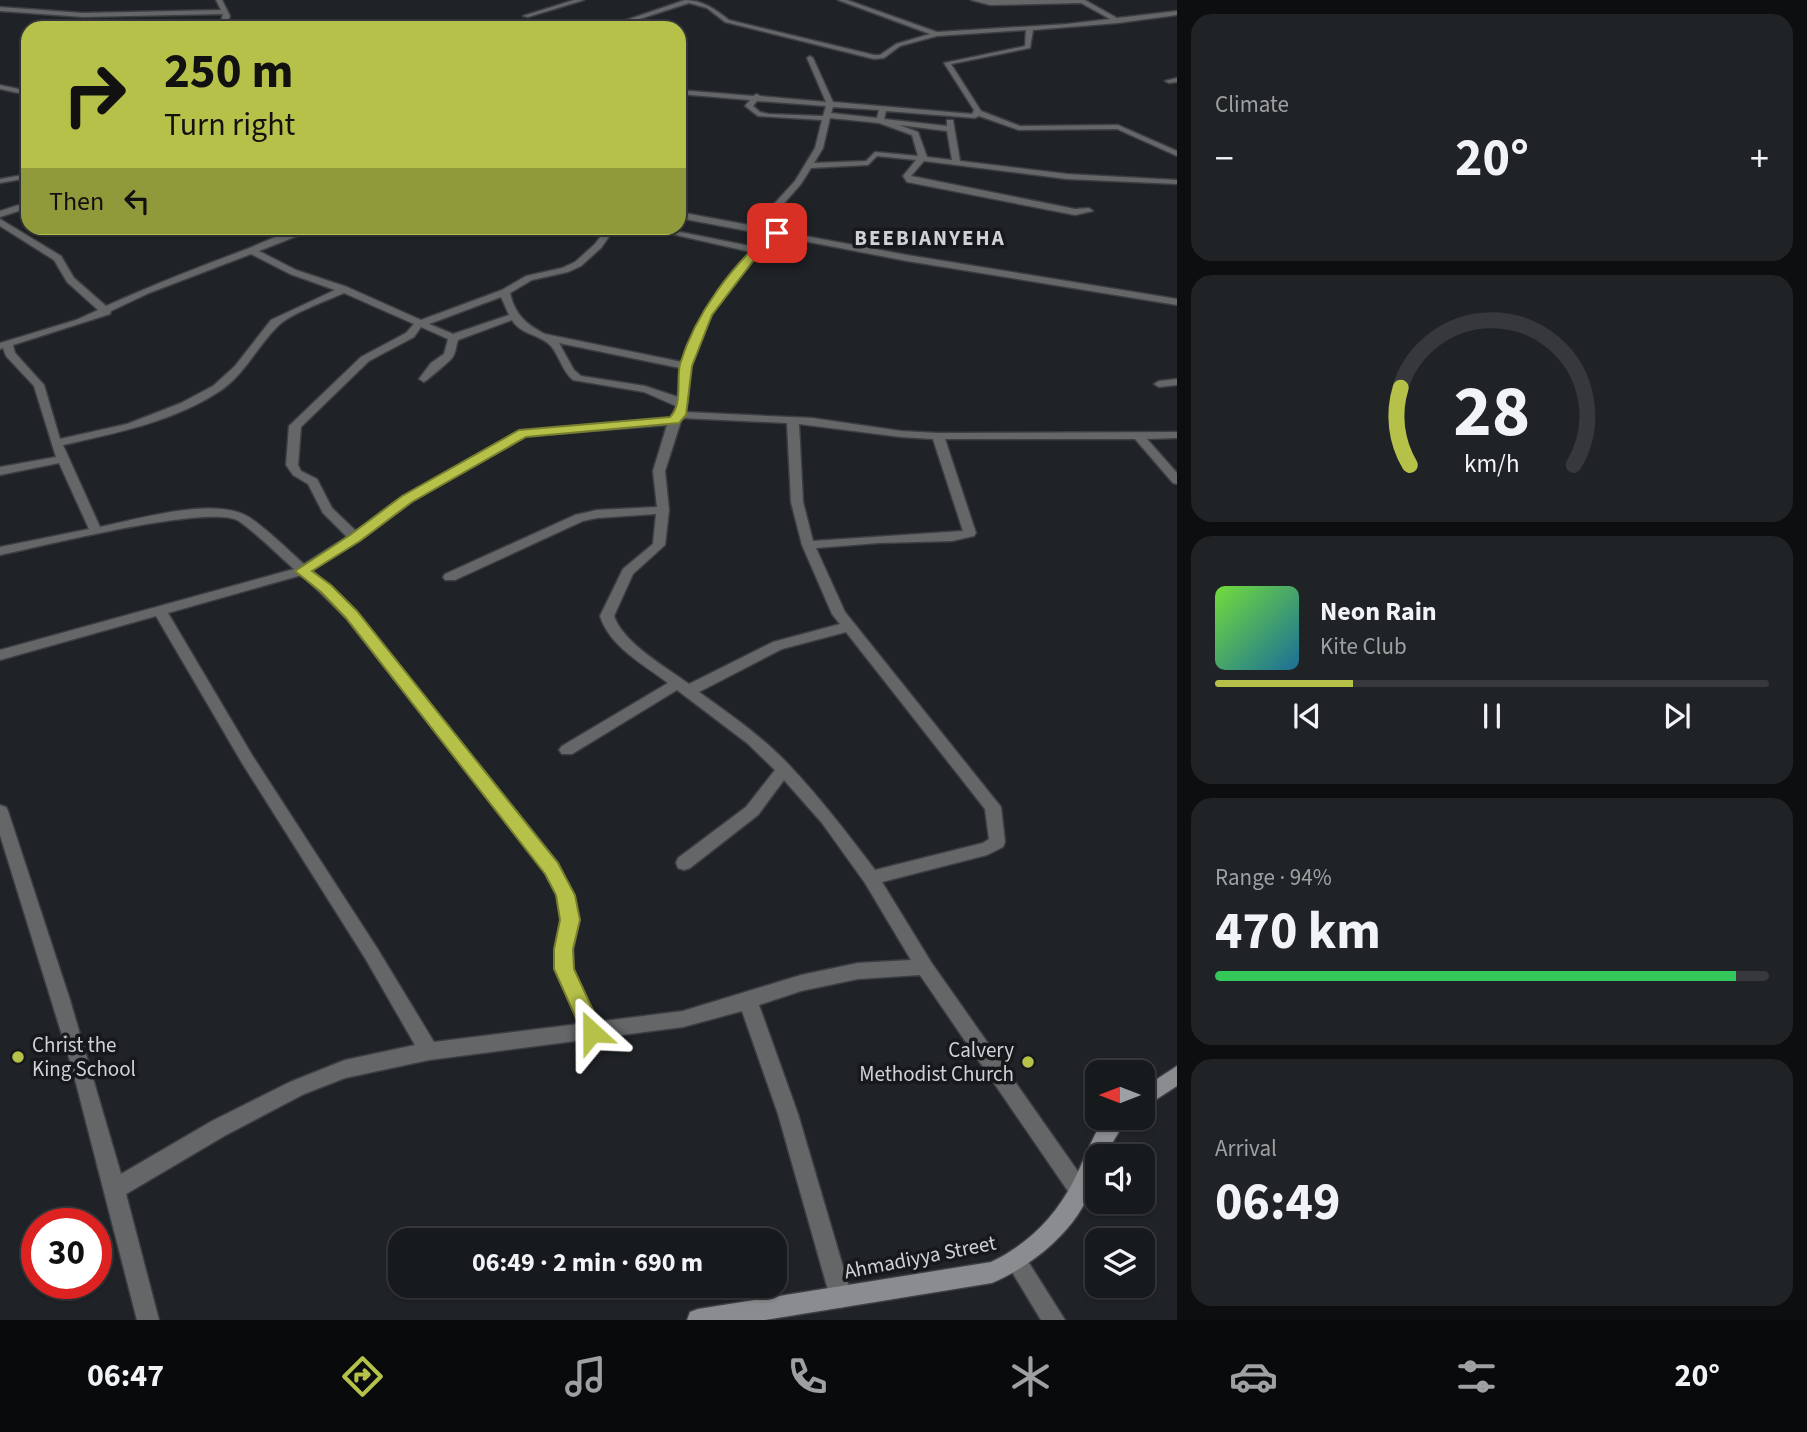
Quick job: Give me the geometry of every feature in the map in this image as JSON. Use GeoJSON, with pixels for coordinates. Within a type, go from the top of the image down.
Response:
{"type":"FeatureCollection","features":[{"type":"Feature","properties":{"kind":"street"},"geometry":{"type":"LineString","coordinates":[[219,0],[226,21]]}},
{"type":"Feature","properties":{"kind":"street"},"geometry":{"type":"LineString","coordinates":[[526,16],[580,0]]}},
{"type":"Feature","properties":{"kind":"street"},"geometry":{"type":"LineString","coordinates":[[661,0],[677,4]]}},
{"type":"Feature","properties":{"kind":"street"},"geometry":{"type":"LineString","coordinates":[[627,21],[690,0],[709,7],[727,21],[882,57],[898,45],[937,34],[1118,21],[1177,13]]}},
{"type":"Feature","properties":{"kind":"street"},"geometry":{"type":"LineString","coordinates":[[841,0],[937,34]]}},
{"type":"Feature","properties":{"kind":"street"},"geometry":{"type":"LineString","coordinates":[[974,0],[990,3],[1081,0],[1118,21]]}},
{"type":"Feature","properties":{"kind":"street"},"geometry":{"type":"LineString","coordinates":[[0,9],[72,14],[124,10],[225,12]]}},
{"type":"Feature","properties":{"kind":"street"},"geometry":{"type":"LineString","coordinates":[[1030,27],[1028,47],[947,63],[979,113],[1019,128],[1034,130],[1118,127],[1177,154]]}},
{"type":"Feature","properties":{"kind":"street"},"geometry":{"type":"LineString","coordinates":[[756,229],[798,181],[818,148],[830,103],[810,58]]}},
{"type":"Feature","properties":{"kind":"street"},"geometry":{"type":"LineString","coordinates":[[0,87],[21,92]]}},
{"type":"Feature","properties":{"kind":"street"},"geometry":{"type":"LineString","coordinates":[[686,92],[757,96],[970,116],[979,113]]}},
{"type":"Feature","properties":{"kind":"street"},"geometry":{"type":"LineString","coordinates":[[757,96],[749,106],[758,114],[826,116],[951,129]]}},
{"type":"Feature","properties":{"kind":"street"},"geometry":{"type":"LineString","coordinates":[[880,121],[883,108]]}},
{"type":"Feature","properties":{"kind":"street"},"geometry":{"type":"LineString","coordinates":[[948,114],[956,163]]}},
{"type":"Feature","properties":{"kind":"street"},"geometry":{"type":"LineString","coordinates":[[880,121],[915,134],[923,158]]}},
{"type":"Feature","properties":{"kind":"street"},"geometry":{"type":"LineString","coordinates":[[807,166],[868,163],[879,153],[1051,176],[1177,181]]}},
{"type":"Feature","properties":{"kind":"street"},"geometry":{"type":"LineString","coordinates":[[923,158],[908,176],[910,180],[1076,212],[1089,211]]}},
{"type":"Feature","properties":{"kind":"street"},"geometry":{"type":"LineString","coordinates":[[0,181],[21,177]]}},
{"type":"Feature","properties":{"kind":"street"},"geometry":{"type":"LineString","coordinates":[[0,214],[21,207]]}},
{"type":"Feature","properties":{"kind":"street"},"geometry":{"type":"LineString","coordinates":[[686,216],[1177,302]]}},
{"type":"Feature","properties":{"kind":"street"},"geometry":{"type":"LineString","coordinates":[[0,222],[58,258],[69,280],[107,312]]}},
{"type":"Feature","properties":{"kind":"street"},"geometry":{"type":"LineString","coordinates":[[777,233],[756,250],[707,314],[686,366],[679,414],[659,471],[663,510],[659,545],[628,572],[607,616],[611,628],[621,640],[752,739],[784,769],[828,819],[871,878],[925,967],[1079,1190]]}},
{"type":"Feature","properties":{"kind":"street"},"geometry":{"type":"LineString","coordinates":[[96,531],[56,443],[38,385],[3,345],[107,312],[146,291],[291,235]]}},
{"type":"Feature","properties":{"kind":"street"},"geometry":{"type":"LineString","coordinates":[[355,538],[327,510],[313,482],[297,473],[292,465],[295,426],[365,359],[410,335],[419,324],[505,292],[529,278],[565,271],[578,264],[606,235]]}},
{"type":"Feature","properties":{"kind":"street"},"geometry":{"type":"LineString","coordinates":[[683,235],[756,250]]}},
{"type":"Feature","properties":{"kind":"street"},"geometry":{"type":"LineString","coordinates":[[251,250],[293,272],[344,289],[453,338],[515,316]]}},
{"type":"Feature","properties":{"kind":"street"},"geometry":{"type":"LineString","coordinates":[[56,443],[130,427],[196,400],[217,388],[239,368],[275,322],[344,289]]}},
{"type":"Feature","properties":{"kind":"street"},"geometry":{"type":"LineString","coordinates":[[505,292],[508,305],[521,326],[554,344],[570,373],[577,378],[632,386],[665,395],[679,414]]}},
{"type":"Feature","properties":{"kind":"street"},"geometry":{"type":"LineString","coordinates":[[537,335],[686,366]]}},
{"type":"Feature","properties":{"kind":"street"},"geometry":{"type":"LineString","coordinates":[[424,379],[435,365],[449,355],[453,338]]}},
{"type":"Feature","properties":{"kind":"street"},"geometry":{"type":"LineString","coordinates":[[1159,384],[1177,382]]}},
{"type":"Feature","properties":{"kind":"street"},"geometry":{"type":"LineString","coordinates":[[0,655],[302,571],[355,538],[407,499],[523,433],[679,414],[812,421],[901,434],[938,436],[1177,435]]}},
{"type":"Feature","properties":{"kind":"street"},"geometry":{"type":"LineString","coordinates":[[793,422],[797,502],[808,545],[847,627],[993,807],[998,832],[998,842],[987,848],[871,878]]}},
{"type":"Feature","properties":{"kind":"street"},"geometry":{"type":"LineString","coordinates":[[808,545],[952,537],[970,533],[938,436]]}},
{"type":"Feature","properties":{"kind":"street"},"geometry":{"type":"LineString","coordinates":[[1138,436],[1177,480]]}},
{"type":"Feature","properties":{"kind":"street"},"geometry":{"type":"LineString","coordinates":[[0,471],[64,459]]}},
{"type":"Feature","properties":{"kind":"street"},"geometry":{"type":"LineString","coordinates":[[450,577],[579,518],[597,514],[663,510]]}},
{"type":"Feature","properties":{"kind":"street"},"geometry":{"type":"LineString","coordinates":[[0,551],[173,516],[220,512],[242,518],[326,589],[351,615],[552,869],[565,895],[570,920],[564,949],[564,969],[592,1032]]}},
{"type":"Feature","properties":{"kind":"street"},"geometry":{"type":"LineString","coordinates":[[160,611],[247,759],[371,953],[429,1051]]}},
{"type":"Feature","properties":{"kind":"street"},"geometry":{"type":"LineString","coordinates":[[567,750],[683,687],[778,645],[847,627]]}},
{"type":"Feature","properties":{"kind":"street"},"geometry":{"type":"LineString","coordinates":[[684,863],[752,811],[784,769]]}},
{"type":"Feature","properties":{"kind":"street"},"geometry":{"type":"LineString","coordinates":[[0,811],[116,1188],[148,1320]]}},
{"type":"Feature","properties":{"kind":"street"},"geometry":{"type":"LineString","coordinates":[[116,1188],[297,1087],[345,1069],[429,1051],[683,1019],[748,1001],[801,982],[858,971],[925,967]]}},
{"type":"Feature","properties":{"kind":"street"},"geometry":{"type":"LineString","coordinates":[[748,1001],[788,1114],[841,1297]]}},
{"type":"Feature","properties":{"kind":"street"},"geometry":{"type":"LineString","coordinates":[[1155,1091],[1177,1075]]}},
{"type":"Feature","properties":{"kind":"street","name":"Ahmadiyya Street"},"geometry":{"type":"LineString","coordinates":[[698,1320],[992,1272],[1017,1262],[1043,1241],[1079,1190],[1099,1142],[1108,1130]]}},
{"type":"Feature","properties":{"kind":"street"},"geometry":{"type":"LineString","coordinates":[[1017,1262],[1054,1320]]}},
{"type":"Feature","properties":{"kind":"place","name":"Christ the King School"},"geometry":{"type":"Point","coordinates":[18,1057]}},
{"type":"Feature","properties":{"kind":"place","name":"Calvery Methodist Church"},"geometry":{"type":"Point","coordinates":[1028,1062]}},
{"type":"Feature","properties":{"kind":"district","name":"BEEBIANYEHA"},"geometry":{"type":"Point","coordinates":[930,238]}},
{"type":"Feature","properties":{"kind":"route"},"geometry":{"type":"LineString","coordinates":[[592,1032],[564,969],[564,949],[570,920],[565,895],[552,869],[351,615],[326,589],[302,571],[374,525],[407,499],[523,433],[674,421],[680,415],[683,405],[686,366],[707,314],[756,250],[777,233]]}}]}
